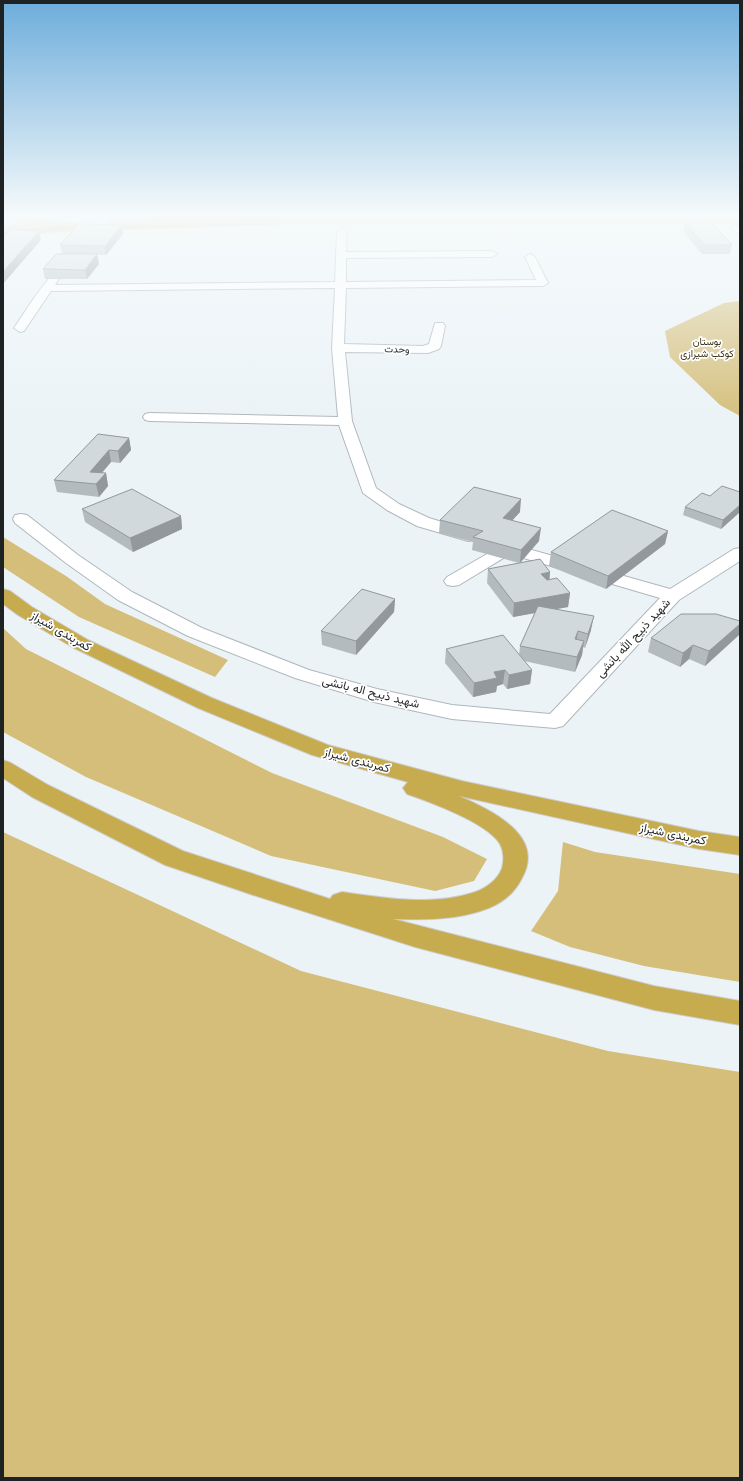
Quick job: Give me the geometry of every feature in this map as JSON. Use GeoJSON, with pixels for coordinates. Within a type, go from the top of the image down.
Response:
{"type":"FeatureCollection","features":[{"type":"Feature","properties":{"kind":"highway","name":"کمربندی شیراز"},"geometry":{"type":"LineString","coordinates":[[3,595],[25,611],[81,644],[205,703],[320,750],[462,789],[699,840],[740,846]]}},
{"type":"Feature","properties":{"kind":"highway"},"geometry":{"type":"LineString","coordinates":[[262,888],[370,906],[424,908],[455,907],[481,901],[495,894],[509,880],[516,866],[515,853],[507,835],[490,822],[432,794],[320,750]]}},
{"type":"Feature","properties":{"kind":"highway"},"geometry":{"type":"LineString","coordinates":[[3,768],[40,791],[174,858],[262,888],[415,936],[654,998],[740,1013]]}},
{"type":"Feature","properties":{"kind":"street"},"geometry":{"type":"LineString","coordinates":[[20,328],[49,284]]}},
{"type":"Feature","properties":{"kind":"street"},"geometry":{"type":"LineString","coordinates":[[46,288],[531,284]]}},
{"type":"Feature","properties":{"kind":"street"},"geometry":{"type":"LineString","coordinates":[[340,286],[338,348],[345,421],[369,490],[393,507],[423,522],[672,596]]}},
{"type":"Feature","properties":{"kind":"street","name":"وحدت"},"geometry":{"type":"LineString","coordinates":[[338,348],[424,350],[435,346],[439,326]]}},
{"type":"Feature","properties":{"kind":"street"},"geometry":{"type":"LineString","coordinates":[[150,417],[345,421]]}},
{"type":"Feature","properties":{"kind":"street","name":"شهید ذبیح اله بانشی"},"geometry":{"type":"LineString","coordinates":[[21,519],[72,559],[125,596],[195,632],[302,674],[374,694],[452,712],[555,721]]}},
{"type":"Feature","properties":{"kind":"street"},"geometry":{"type":"LineString","coordinates":[[453,581],[509,548]]}},
{"type":"Feature","properties":{"kind":"street","name":"شهید ذبیح الله بانشی"},"geometry":{"type":"LineString","coordinates":[[555,721],[672,596],[740,553]]}},
{"type":"Feature","properties":{"kind":"green space","name":"بوستان کوکب شیرازی"},"geometry":{"type":"Polygon","coordinates":[[[740,301],[740,416],[720,405],[670,357],[665,331],[724,303],[740,301]]]}},
{"type":"Feature","properties":{"kind":"green space"},"geometry":{"type":"Polygon","coordinates":[[[3,537],[66,576],[105,604],[228,660],[215,677],[79,617],[3,567],[3,537]]]}},
{"type":"Feature","properties":{"kind":"green space"},"geometry":{"type":"Polygon","coordinates":[[[3,628],[26,649],[272,773],[443,837],[487,859],[474,881],[435,891],[271,856],[86,777],[3,732],[3,628]]]}},
{"type":"Feature","properties":{"kind":"green space"},"geometry":{"type":"Polygon","coordinates":[[[3,832],[301,971],[608,1051],[740,1072],[740,1478],[3,1478],[3,832]]]}},
{"type":"Feature","properties":{"kind":"green space"},"geometry":{"type":"Polygon","coordinates":[[[563,842],[595,852],[740,874],[740,982],[644,966],[570,947],[531,931],[558,891],[563,842]]]}},
{"type":"Feature","properties":{"kind":"building"},"geometry":{"type":"Polygon","coordinates":[[[98,434],[129,438],[118,451],[109,450],[90,472],[106,473],[96,484],[54,480],[98,434]]]}},
{"type":"Feature","properties":{"kind":"building"},"geometry":{"type":"Polygon","coordinates":[[[722,486],[740,492],[740,505],[723,520],[685,507],[702,493],[710,496],[722,486]]]}},
{"type":"Feature","properties":{"kind":"building"},"geometry":{"type":"Polygon","coordinates":[[[474,487],[521,499],[503,518],[541,528],[521,550],[473,537],[483,531],[440,520],[474,487]]]}},
{"type":"Feature","properties":{"kind":"building"},"geometry":{"type":"Polygon","coordinates":[[[132,489],[181,516],[130,538],[82,509],[132,489]]]}},
{"type":"Feature","properties":{"kind":"building"},"geometry":{"type":"Polygon","coordinates":[[[612,510],[668,531],[608,576],[551,552],[612,510]]]}},
{"type":"Feature","properties":{"kind":"building"},"geometry":{"type":"Polygon","coordinates":[[[540,559],[550,572],[541,574],[547,580],[557,578],[570,593],[514,603],[488,569],[540,559]]]}},
{"type":"Feature","properties":{"kind":"building"},"geometry":{"type":"Polygon","coordinates":[[[362,589],[395,599],[356,641],[321,631],[362,589]]]}},
{"type":"Feature","properties":{"kind":"building"},"geometry":{"type":"Polygon","coordinates":[[[538,606],[594,616],[588,634],[578,631],[575,639],[584,641],[577,657],[520,646],[538,606]]]}},
{"type":"Feature","properties":{"kind":"building"},"geometry":{"type":"Polygon","coordinates":[[[681,614],[716,614],[740,621],[740,624],[709,651],[693,645],[683,653],[651,638],[681,614]]]}},
{"type":"Feature","properties":{"kind":"building"},"geometry":{"type":"Polygon","coordinates":[[[503,635],[532,670],[509,675],[505,670],[494,672],[497,678],[474,683],[446,649],[503,635]]]}}]}
